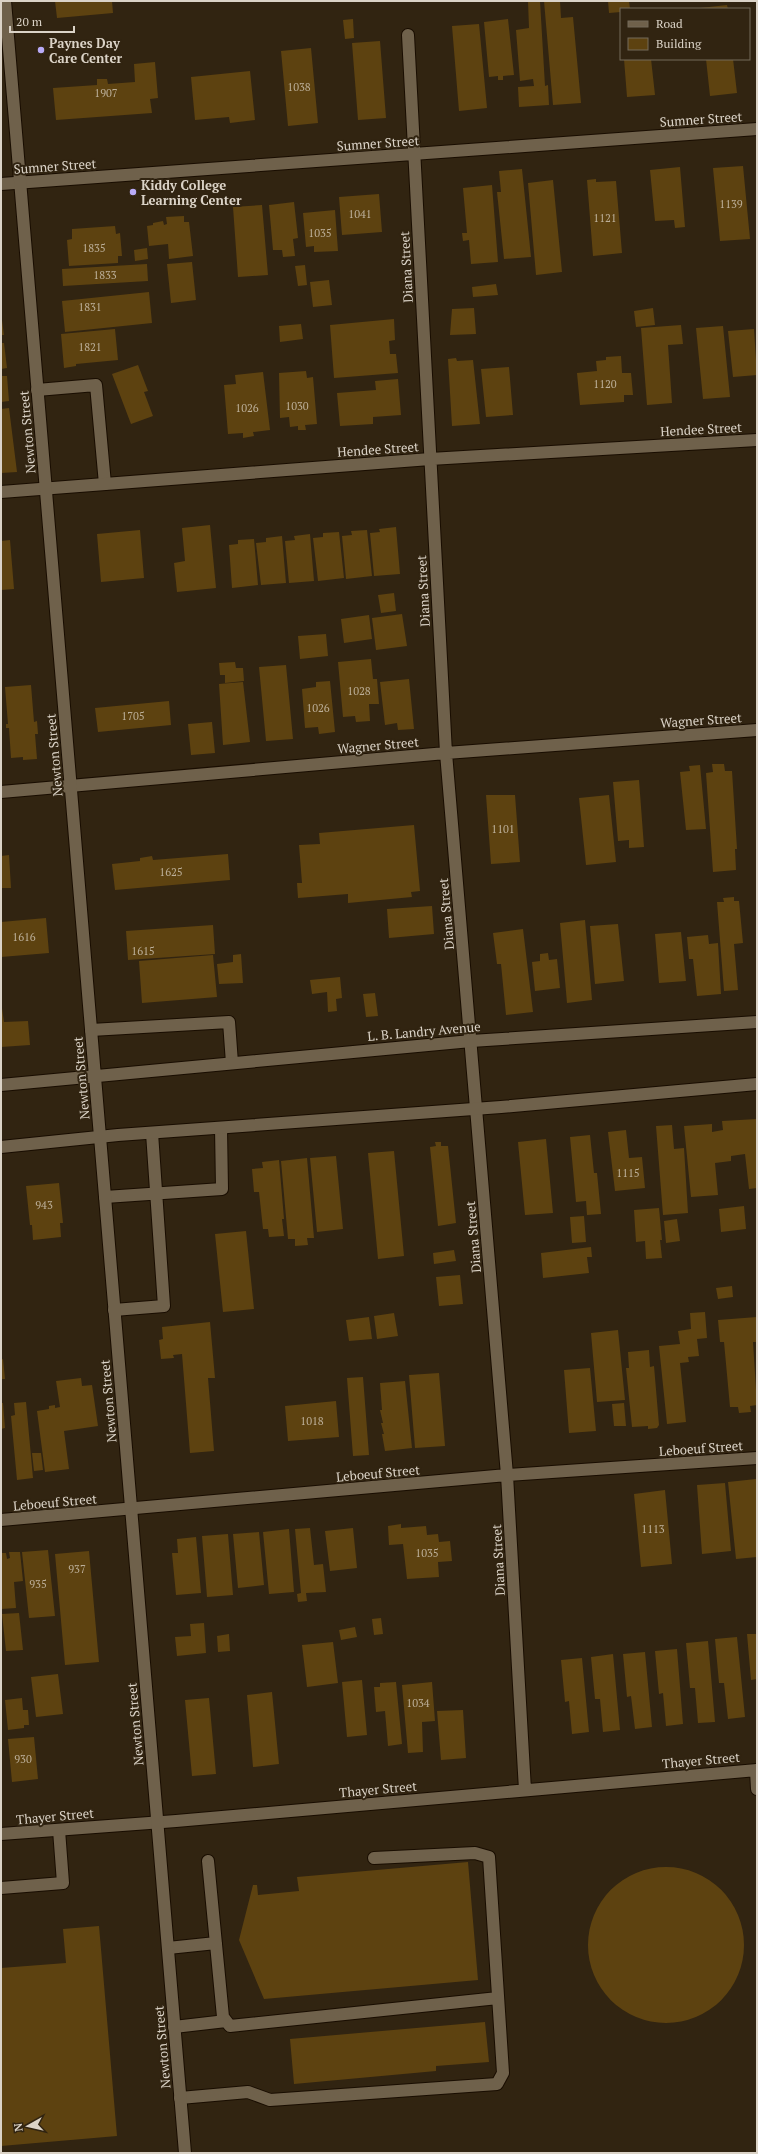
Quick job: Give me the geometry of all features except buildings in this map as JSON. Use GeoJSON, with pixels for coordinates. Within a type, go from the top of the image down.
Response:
{"type":"FeatureCollection","features":[{"type":"Feature","properties":{"kind":"street","name":"Newton Street"},"geometry":{"type":"LineString","coordinates":[[4,8],[46,488],[185,2153]]}},
{"type":"Feature","properties":{"kind":"street","name":"Diana Street"},"geometry":{"type":"LineString","coordinates":[[408,35],[446,753],[508,1475],[525,1790]]}},
{"type":"Feature","properties":{"kind":"street","name":"Sumner Street"},"geometry":{"type":"LineString","coordinates":[[1,184],[757,128]]}},
{"type":"Feature","properties":{"kind":"street"},"geometry":{"type":"LineString","coordinates":[[37,390],[96,385],[105,484]]}},
{"type":"Feature","properties":{"kind":"street","name":"Hendee Street"},"geometry":{"type":"LineString","coordinates":[[1,492],[430,459],[757,440]]}},
{"type":"Feature","properties":{"kind":"street","name":"Wagner Street"},"geometry":{"type":"LineString","coordinates":[[1,792],[446,753],[757,730]]}},
{"type":"Feature","properties":{"kind":"street"},"geometry":{"type":"LineString","coordinates":[[91,1030],[229,1022],[232,1063]]}},
{"type":"Feature","properties":{"kind":"street","name":"L. B. Landry Avenue"},"geometry":{"type":"LineString","coordinates":[[1,1085],[471,1041],[757,1022]]}},
{"type":"Feature","properties":{"kind":"street"},"geometry":{"type":"LineString","coordinates":[[1,1147],[100,1137],[476,1109],[757,1084]]}},
{"type":"Feature","properties":{"kind":"street"},"geometry":{"type":"LineString","coordinates":[[105,1197],[222,1189],[221,1128]]}},
{"type":"Feature","properties":{"kind":"street"},"geometry":{"type":"LineString","coordinates":[[114,1310],[164,1306],[152,1133]]}},
{"type":"Feature","properties":{"kind":"street","name":"Leboeuf Street"},"geometry":{"type":"LineString","coordinates":[[1,1520],[508,1475],[757,1458]]}},
{"type":"Feature","properties":{"kind":"street"},"geometry":{"type":"LineString","coordinates":[[756,1770],[757,1788]]}},
{"type":"Feature","properties":{"kind":"street","name":"Thayer Street"},"geometry":{"type":"LineString","coordinates":[[1,1834],[157,1822],[756,1770]]}},
{"type":"Feature","properties":{"kind":"street"},"geometry":{"type":"LineString","coordinates":[[1,1888],[63,1883],[59,1830]]}},
{"type":"Feature","properties":{"kind":"street"},"geometry":{"type":"LineString","coordinates":[[180,2098],[248,2092],[270,2100],[497,2084],[503,2073],[489,1857],[475,1853],[374,1858]]}},
{"type":"Feature","properties":{"kind":"street"},"geometry":{"type":"LineString","coordinates":[[208,1861],[223,2017],[230,2026],[498,1998]]}},
{"type":"Feature","properties":{"kind":"street"},"geometry":{"type":"LineString","coordinates":[[168,1948],[216,1942]]}},
{"type":"Feature","properties":{"kind":"street"},"geometry":{"type":"LineString","coordinates":[[174,2027],[226,2021]]}},
{"type":"Feature","properties":{"kind":"place","name":"Paynes Day Care Center"},"geometry":{"type":"Point","coordinates":[41,50]}},
{"type":"Feature","properties":{"kind":"place","name":"Kiddy College Learning Center"},"geometry":{"type":"Point","coordinates":[133,192]}}]}
